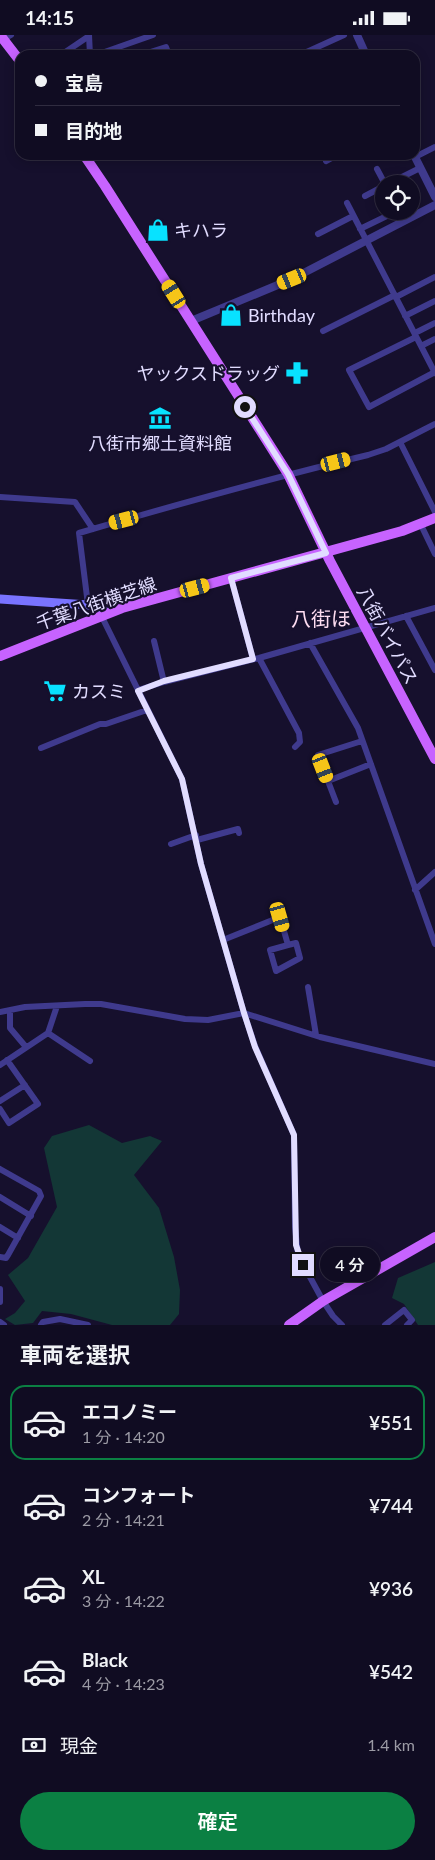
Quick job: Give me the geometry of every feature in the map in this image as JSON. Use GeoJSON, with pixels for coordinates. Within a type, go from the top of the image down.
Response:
{"type":"FeatureCollection","features":[{"type":"Feature","properties":{"kind":"main road"},"geometry":{"type":"LineString","coordinates":[[5,36],[15,53]]}},
{"type":"Feature","properties":{"kind":"main road","name":"八街バイパス"},"geometry":{"type":"LineString","coordinates":[[87,160],[288,474],[326,553],[435,759]]}},
{"type":"Feature","properties":{"kind":"main road","name":"千葉八街横芝線"},"geometry":{"type":"LineString","coordinates":[[0,655],[104,614],[326,553],[421,525],[435,519]]}},
{"type":"Feature","properties":{"kind":"main road"},"geometry":{"type":"LineString","coordinates":[[0,599],[88,605],[100,608],[104,614]]}},
{"type":"Feature","properties":{"kind":"main road"},"geometry":{"type":"LineString","coordinates":[[289,1325],[323,1301],[435,1237]]}},
{"type":"Feature","properties":{"kind":"street"},"geometry":{"type":"LineString","coordinates":[[110,50],[153,35]]}},
{"type":"Feature","properties":{"kind":"street"},"geometry":{"type":"LineString","coordinates":[[311,50],[344,35]]}},
{"type":"Feature","properties":{"kind":"street"},"geometry":{"type":"LineString","coordinates":[[357,35],[364,50]]}},
{"type":"Feature","properties":{"kind":"street"},"geometry":{"type":"LineString","coordinates":[[68,50],[89,36]]}},
{"type":"Feature","properties":{"kind":"street"},"geometry":{"type":"LineString","coordinates":[[89,36],[90,50]]}},
{"type":"Feature","properties":{"kind":"street"},"geometry":{"type":"LineString","coordinates":[[157,50],[166,47],[167,50]]}},
{"type":"Feature","properties":{"kind":"street"},"geometry":{"type":"LineString","coordinates":[[420,153],[435,147]]}},
{"type":"Feature","properties":{"kind":"street"},"geometry":{"type":"LineString","coordinates":[[416,160],[435,197]]}},
{"type":"Feature","properties":{"kind":"street"},"geometry":{"type":"LineString","coordinates":[[405,175],[420,167]]}},
{"type":"Feature","properties":{"kind":"street"},"geometry":{"type":"LineString","coordinates":[[377,169],[380,175]]}},
{"type":"Feature","properties":{"kind":"street"},"geometry":{"type":"LineString","coordinates":[[366,196],[375,191]]}},
{"type":"Feature","properties":{"kind":"street"},"geometry":{"type":"LineString","coordinates":[[347,203],[366,241],[406,316],[415,335],[435,373],[369,407],[349,370],[415,335],[435,323]]}},
{"type":"Feature","properties":{"kind":"street"},"geometry":{"type":"LineString","coordinates":[[191,321],[292,279],[435,205]]}},
{"type":"Feature","properties":{"kind":"street"},"geometry":{"type":"LineString","coordinates":[[360,229],[395,211],[401,223]]}},
{"type":"Feature","properties":{"kind":"street"},"geometry":{"type":"LineString","coordinates":[[318,234],[354,216]]}},
{"type":"Feature","properties":{"kind":"street"},"geometry":{"type":"LineString","coordinates":[[323,331],[435,277]]}},
{"type":"Feature","properties":{"kind":"street"},"geometry":{"type":"LineString","coordinates":[[406,316],[435,301]]}},
{"type":"Feature","properties":{"kind":"street"},"geometry":{"type":"LineString","coordinates":[[421,346],[435,339]]}},
{"type":"Feature","properties":{"kind":"street"},"geometry":{"type":"LineString","coordinates":[[88,605],[78,533],[288,474],[368,455],[386,449],[435,424]]}},
{"type":"Feature","properties":{"kind":"street"},"geometry":{"type":"LineString","coordinates":[[400,442],[435,512]]}},
{"type":"Feature","properties":{"kind":"street"},"geometry":{"type":"LineString","coordinates":[[0,497],[75,502],[93,529]]}},
{"type":"Feature","properties":{"kind":"street"},"geometry":{"type":"LineString","coordinates":[[421,525],[435,554]]}},
{"type":"Feature","properties":{"kind":"street"},"geometry":{"type":"LineString","coordinates":[[231,578],[256,658],[299,733],[300,742],[295,747]]}},
{"type":"Feature","properties":{"kind":"street"},"geometry":{"type":"LineString","coordinates":[[138,691],[164,681],[256,658],[435,608]]}},
{"type":"Feature","properties":{"kind":"street"},"geometry":{"type":"LineString","coordinates":[[104,614],[138,691],[182,779],[201,864],[244,1013],[255,1047],[294,1135],[296,1245],[301,1262],[323,1301],[342,1325]]}},
{"type":"Feature","properties":{"kind":"street"},"geometry":{"type":"LineString","coordinates":[[406,616],[435,670]]}},
{"type":"Feature","properties":{"kind":"street"},"geometry":{"type":"LineString","coordinates":[[154,641],[164,681]]}},
{"type":"Feature","properties":{"kind":"street"},"geometry":{"type":"LineString","coordinates":[[310,643],[358,728],[435,943]]}},
{"type":"Feature","properties":{"kind":"street"},"geometry":{"type":"LineString","coordinates":[[41,748],[100,724],[106,725],[147,710]]}},
{"type":"Feature","properties":{"kind":"street"},"geometry":{"type":"LineString","coordinates":[[336,802],[318,755],[362,741]]}},
{"type":"Feature","properties":{"kind":"street"},"geometry":{"type":"LineString","coordinates":[[328,781],[371,765]]}},
{"type":"Feature","properties":{"kind":"street"},"geometry":{"type":"LineString","coordinates":[[171,844],[238,829],[239,833]]}},
{"type":"Feature","properties":{"kind":"street"},"geometry":{"type":"LineString","coordinates":[[415,890],[435,872]]}},
{"type":"Feature","properties":{"kind":"street"},"geometry":{"type":"LineString","coordinates":[[224,941],[280,917],[288,945]]}},
{"type":"Feature","properties":{"kind":"street"},"geometry":{"type":"LineString","coordinates":[[296,943],[300,959],[276,971],[270,950],[288,945],[296,943]]}},
{"type":"Feature","properties":{"kind":"street"},"geometry":{"type":"LineString","coordinates":[[308,987],[316,1035]]}},
{"type":"Feature","properties":{"kind":"street"},"geometry":{"type":"LineString","coordinates":[[0,1012],[25,1007],[100,1004],[184,1019],[208,1020],[244,1013],[316,1035],[435,1064]]}},
{"type":"Feature","properties":{"kind":"street"},"geometry":{"type":"LineString","coordinates":[[0,1065],[48,1033],[57,1006]]}},
{"type":"Feature","properties":{"kind":"street"},"geometry":{"type":"LineString","coordinates":[[10,1010],[10,1028],[26,1047]]}},
{"type":"Feature","properties":{"kind":"street"},"geometry":{"type":"LineString","coordinates":[[48,1033],[90,1061]]}},
{"type":"Feature","properties":{"kind":"street"},"geometry":{"type":"LineString","coordinates":[[0,1109],[9,1123],[38,1104],[8,1060]]}},
{"type":"Feature","properties":{"kind":"street"},"geometry":{"type":"LineString","coordinates":[[0,1101],[25,1085]]}},
{"type":"Feature","properties":{"kind":"street"},"geometry":{"type":"LineString","coordinates":[[0,1169],[41,1193],[41,1198],[6,1258],[0,1257]]}},
{"type":"Feature","properties":{"kind":"street"},"geometry":{"type":"LineString","coordinates":[[0,1197],[31,1216]]}},
{"type":"Feature","properties":{"kind":"street"},"geometry":{"type":"LineString","coordinates":[[0,1227],[18,1238]]}},
{"type":"Feature","properties":{"kind":"street"},"geometry":{"type":"LineString","coordinates":[[0,1289],[0,1303]]}},
{"type":"Feature","properties":{"kind":"street"},"geometry":{"type":"LineString","coordinates":[[386,1325],[404,1310],[412,1320],[407,1325]]}},
{"type":"Feature","properties":{"kind":"street"},"geometry":{"type":"LineString","coordinates":[[41,1325],[43,1322],[52,1319],[88,1325]]}},
{"type":"Feature","properties":{"kind":"street"},"geometry":{"type":"LineString","coordinates":[[0,1322],[4,1325]]}},
{"type":"Feature","properties":{"kind":"green space"},"geometry":{"type":"Polygon","coordinates":[[[89,1125],[122,1143],[150,1136],[162,1141],[134,1175],[159,1208],[174,1257],[180,1290],[179,1314],[170,1325],[112,1325],[71,1314],[42,1311],[33,1323],[15,1325],[5,1319],[15,1313],[25,1301],[8,1275],[28,1258],[57,1207],[44,1148],[52,1136],[89,1125]]]}},
{"type":"Feature","properties":{"kind":"green space"},"geometry":{"type":"Polygon","coordinates":[[[435,1262],[435,1325],[418,1325],[404,1304],[392,1298],[398,1278],[435,1262]]]}},
{"type":"Feature","properties":{"kind":"place","name":"キハラ"},"geometry":{"type":"Point","coordinates":[158,230]}},
{"type":"Feature","properties":{"kind":"place","name":"Birthday"},"geometry":{"type":"Point","coordinates":[231,315]}},
{"type":"Feature","properties":{"kind":"place","name":"ヤックスドラッグ"},"geometry":{"type":"Point","coordinates":[297,373]}},
{"type":"Feature","properties":{"kind":"place","name":"八街市郷土資料館"},"geometry":{"type":"Point","coordinates":[160,418]}},
{"type":"Feature","properties":{"kind":"place","name":"カスミ"},"geometry":{"type":"Point","coordinates":[55,691]}},
{"type":"Feature","properties":{"kind":"district","name":"八街ほ"},"geometry":{"type":"Point","coordinates":[321,618]}},
{"type":"Feature","properties":{"kind":"route"},"geometry":{"type":"LineString","coordinates":[[245,407],[288,474],[326,553],[231,578],[253,659],[164,681],[138,691],[182,779],[201,864],[244,1013],[255,1047],[294,1135],[296,1245],[303,1265]]}}]}
